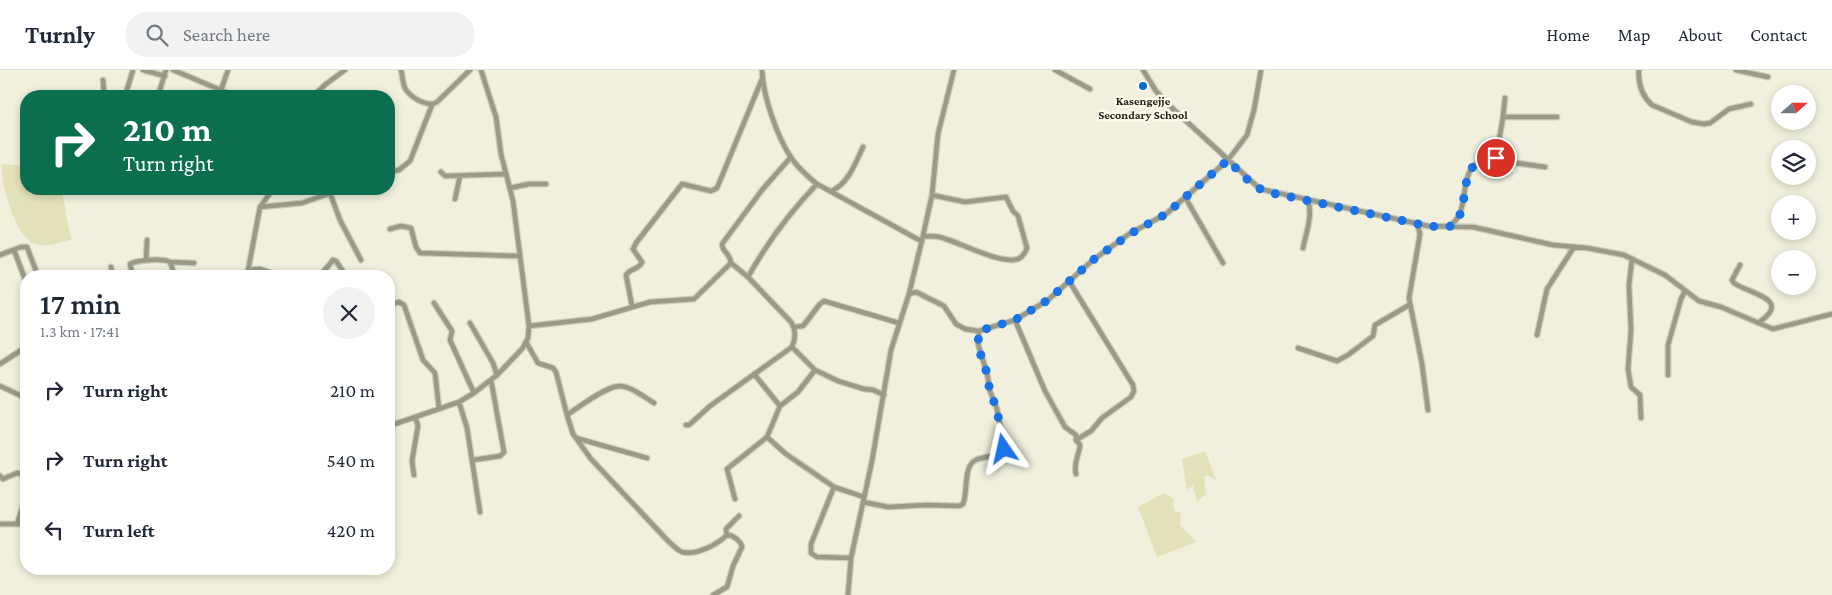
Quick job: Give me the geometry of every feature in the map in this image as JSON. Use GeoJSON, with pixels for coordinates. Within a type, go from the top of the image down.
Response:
{"type":"FeatureCollection","features":[{"type":"Feature","properties":{"kind":"street"},"geometry":{"type":"LineString","coordinates":[[127,90],[133,70]]}},
{"type":"Feature","properties":{"kind":"street"},"geometry":{"type":"LineString","coordinates":[[143,70],[165,76]]}},
{"type":"Feature","properties":{"kind":"street"},"geometry":{"type":"LineString","coordinates":[[160,90],[166,70]]}},
{"type":"Feature","properties":{"kind":"street"},"geometry":{"type":"LineString","coordinates":[[173,70],[221,90],[228,70]]}},
{"type":"Feature","properties":{"kind":"street"},"geometry":{"type":"LineString","coordinates":[[320,90],[344,70]]}},
{"type":"Feature","properties":{"kind":"street"},"geometry":{"type":"LineString","coordinates":[[400,70],[407,91],[424,103],[432,105]]}},
{"type":"Feature","properties":{"kind":"street"},"geometry":{"type":"LineString","coordinates":[[395,171],[399,170],[410,161],[432,105],[470,70]]}},
{"type":"Feature","properties":{"kind":"street"},"geometry":{"type":"LineString","coordinates":[[395,424],[459,402],[474,393],[497,375],[520,351],[529,334],[510,188],[494,110],[482,70]]}},
{"type":"Feature","properties":{"kind":"street"},"geometry":{"type":"LineString","coordinates":[[762,70],[762,79],[775,122],[791,157],[803,173],[817,184],[922,239],[937,236],[986,254],[1016,260],[1023,256],[1027,248],[1018,216],[1012,211],[1006,197],[965,202],[932,195]]}},
{"type":"Feature","properties":{"kind":"street"},"geometry":{"type":"LineString","coordinates":[[848,595],[851,558],[864,500],[891,350],[909,294],[932,195],[938,134],[954,70]]}},
{"type":"Feature","properties":{"kind":"street"},"geometry":{"type":"LineString","coordinates":[[1055,70],[1090,89]]}},
{"type":"Feature","properties":{"kind":"street"},"geometry":{"type":"LineString","coordinates":[[1143,70],[1163,99],[1197,133],[1260,189],[1428,226],[1473,227],[1553,245],[1587,248],[1632,258],[1665,275],[1699,301],[1768,327],[1777,328],[1832,314]]}},
{"type":"Feature","properties":{"kind":"street"},"geometry":{"type":"LineString","coordinates":[[909,294],[916,292],[939,302],[944,306],[956,324],[965,329],[979,331],[1015,320],[1048,300],[1093,260],[1130,234],[1166,214],[1228,160],[1247,135],[1254,110],[1261,70]]}},
{"type":"Feature","properties":{"kind":"street"},"geometry":{"type":"LineString","coordinates":[[1639,70],[1640,87],[1652,105],[1692,122],[1710,123],[1729,109],[1751,104]]}},
{"type":"Feature","properties":{"kind":"street"},"geometry":{"type":"LineString","coordinates":[[1736,70],[1768,77]]}},
{"type":"Feature","properties":{"kind":"street"},"geometry":{"type":"LineString","coordinates":[[632,306],[626,275],[628,272],[639,267],[642,262],[633,249],[636,243],[682,184],[711,191],[717,188],[762,79]]}},
{"type":"Feature","properties":{"kind":"street"},"geometry":{"type":"LineString","coordinates":[[103,80],[104,90]]}},
{"type":"Feature","properties":{"kind":"street"},"geometry":{"type":"LineString","coordinates":[[1494,160],[1505,98]]}},
{"type":"Feature","properties":{"kind":"street"},"geometry":{"type":"LineString","coordinates":[[1503,117],[1557,117]]}},
{"type":"Feature","properties":{"kind":"street"},"geometry":{"type":"LineString","coordinates":[[832,192],[846,181],[863,147]]}},
{"type":"Feature","properties":{"kind":"street"},"geometry":{"type":"LineString","coordinates":[[686,425],[690,425],[710,406],[723,399],[792,347],[795,341],[794,327],[791,322],[748,277],[731,263],[730,256],[723,250],[722,244],[762,190],[791,157]]}},
{"type":"Feature","properties":{"kind":"street"},"geometry":{"type":"LineString","coordinates":[[1448,227],[1457,221],[1467,179],[1472,168],[1478,163],[1494,160],[1545,166]]}},
{"type":"Feature","properties":{"kind":"street"},"geometry":{"type":"LineString","coordinates":[[441,172],[444,176],[506,174]]}},
{"type":"Feature","properties":{"kind":"street"},"geometry":{"type":"LineString","coordinates":[[455,199],[460,176]]}},
{"type":"Feature","properties":{"kind":"street"},"geometry":{"type":"LineString","coordinates":[[510,188],[529,184],[546,184]]}},
{"type":"Feature","properties":{"kind":"street"},"geometry":{"type":"LineString","coordinates":[[748,277],[762,252],[788,217],[817,184]]}},
{"type":"Feature","properties":{"kind":"street"},"geometry":{"type":"LineString","coordinates":[[263,270],[248,270],[260,207],[269,195]]}},
{"type":"Feature","properties":{"kind":"street"},"geometry":{"type":"LineString","coordinates":[[260,207],[294,205],[325,195]]}},
{"type":"Feature","properties":{"kind":"street"},"geometry":{"type":"LineString","coordinates":[[331,195],[340,220],[361,260]]}},
{"type":"Feature","properties":{"kind":"street"},"geometry":{"type":"LineString","coordinates":[[1185,197],[1223,263]]}},
{"type":"Feature","properties":{"kind":"street"},"geometry":{"type":"LineString","coordinates":[[1303,248],[1310,212],[1310,205],[1307,199]]}},
{"type":"Feature","properties":{"kind":"street"},"geometry":{"type":"LineString","coordinates":[[1417,223],[1420,234],[1409,298],[1422,364],[1428,410]]}},
{"type":"Feature","properties":{"kind":"street"},"geometry":{"type":"LineString","coordinates":[[390,229],[399,226],[411,228],[420,254],[519,256]]}},
{"type":"Feature","properties":{"kind":"street"},"geometry":{"type":"LineString","coordinates":[[146,260],[147,240]]}},
{"type":"Feature","properties":{"kind":"street"},"geometry":{"type":"LineString","coordinates":[[0,255],[27,247],[36,270]]}},
{"type":"Feature","properties":{"kind":"street"},"geometry":{"type":"LineString","coordinates":[[1537,335],[1547,289],[1574,247]]}},
{"type":"Feature","properties":{"kind":"street"},"geometry":{"type":"LineString","coordinates":[[14,250],[22,270]]}},
{"type":"Feature","properties":{"kind":"street"},"geometry":{"type":"LineString","coordinates":[[1632,258],[1629,285],[1631,330],[1628,369],[1631,387],[1640,395],[1641,418]]}},
{"type":"Feature","properties":{"kind":"street"},"geometry":{"type":"LineString","coordinates":[[132,270],[131,263],[146,260],[194,263]]}},
{"type":"Feature","properties":{"kind":"street"},"geometry":{"type":"LineString","coordinates":[[325,270],[333,260],[336,261],[342,270]]}},
{"type":"Feature","properties":{"kind":"street"},"geometry":{"type":"LineString","coordinates":[[170,262],[173,270]]}},
{"type":"Feature","properties":{"kind":"street"},"geometry":{"type":"LineString","coordinates":[[529,326],[592,319],[650,302],[694,299],[731,263]]}},
{"type":"Feature","properties":{"kind":"street"},"geometry":{"type":"LineString","coordinates":[[1740,265],[1732,280],[1734,283],[1766,297],[1771,303],[1768,316],[1758,323]]}},
{"type":"Feature","properties":{"kind":"street"},"geometry":{"type":"LineString","coordinates":[[1069,281],[1133,385],[1134,391],[1131,397],[1102,418],[1091,431],[1076,440]]}},
{"type":"Feature","properties":{"kind":"street"},"geometry":{"type":"LineString","coordinates":[[1668,375],[1668,346],[1685,291]]}},
{"type":"Feature","properties":{"kind":"street"},"geometry":{"type":"LineString","coordinates":[[395,303],[400,302],[404,305],[423,360],[435,372],[439,408]]}},
{"type":"Feature","properties":{"kind":"street"},"geometry":{"type":"LineString","coordinates":[[794,327],[803,326],[820,304],[824,302],[899,323]]}},
{"type":"Feature","properties":{"kind":"street"},"geometry":{"type":"LineString","coordinates":[[434,303],[452,331],[450,340],[474,393]]}},
{"type":"Feature","properties":{"kind":"street"},"geometry":{"type":"LineString","coordinates":[[1298,348],[1337,361],[1373,336],[1375,325],[1410,306]]}},
{"type":"Feature","properties":{"kind":"street"},"geometry":{"type":"LineString","coordinates":[[1015,320],[1045,391],[1065,427],[1076,435],[1076,440],[1080,445],[1075,460],[1076,474]]}},
{"type":"Feature","properties":{"kind":"street"},"geometry":{"type":"LineString","coordinates":[[470,323],[494,363],[497,375]]}},
{"type":"Feature","properties":{"kind":"street"},"geometry":{"type":"LineString","coordinates":[[767,437],[786,454],[834,487],[864,500],[888,507],[959,506],[963,504],[966,498],[970,464],[974,460],[1003,452],[1004,444],[978,344],[979,331]]}},
{"type":"Feature","properties":{"kind":"street"},"geometry":{"type":"LineString","coordinates":[[526,342],[538,363],[552,368],[556,372],[573,434],[591,459],[609,476],[630,502],[678,549],[686,552],[697,551],[716,543],[727,535]]}},
{"type":"Feature","properties":{"kind":"street"},"geometry":{"type":"LineString","coordinates":[[792,347],[815,370],[838,381],[884,394]]}},
{"type":"Feature","properties":{"kind":"street"},"geometry":{"type":"LineString","coordinates":[[0,364],[20,351]]}},
{"type":"Feature","properties":{"kind":"street"},"geometry":{"type":"LineString","coordinates":[[735,499],[727,469],[767,437],[780,406],[798,392],[815,370]]}},
{"type":"Feature","properties":{"kind":"street"},"geometry":{"type":"LineString","coordinates":[[754,374],[780,406]]}},
{"type":"Feature","properties":{"kind":"street"},"geometry":{"type":"LineString","coordinates":[[473,460],[500,456],[504,452],[491,380]]}},
{"type":"Feature","properties":{"kind":"street"},"geometry":{"type":"LineString","coordinates":[[0,386],[20,395]]}},
{"type":"Feature","properties":{"kind":"street"},"geometry":{"type":"LineString","coordinates":[[567,415],[608,390],[619,386],[632,390],[654,403]]}},
{"type":"Feature","properties":{"kind":"street"},"geometry":{"type":"LineString","coordinates":[[459,402],[467,428],[480,512]]}},
{"type":"Feature","properties":{"kind":"street"},"geometry":{"type":"LineString","coordinates":[[413,418],[416,419],[418,424],[413,450],[414,475]]}},
{"type":"Feature","properties":{"kind":"street"},"geometry":{"type":"LineString","coordinates":[[576,438],[648,458]]}},
{"type":"Feature","properties":{"kind":"street"},"geometry":{"type":"LineString","coordinates":[[0,476],[3,479],[17,473],[20,474]]}},
{"type":"Feature","properties":{"kind":"street"},"geometry":{"type":"LineString","coordinates":[[834,487],[811,544],[811,553],[817,557],[851,558]]}},
{"type":"Feature","properties":{"kind":"street"},"geometry":{"type":"LineString","coordinates":[[0,524],[18,524],[20,515]]}},
{"type":"Feature","properties":{"kind":"street"},"geometry":{"type":"LineString","coordinates":[[727,535],[726,529],[739,516]]}},
{"type":"Feature","properties":{"kind":"street"},"geometry":{"type":"LineString","coordinates":[[713,595],[727,586],[733,566],[742,547],[732,536],[727,535]]}},
{"type":"Feature","properties":{"kind":"green space"},"geometry":{"type":"Polygon","coordinates":[[[2,164],[20,166],[20,195],[62,195],[72,239],[51,245],[31,242],[19,228],[9,206],[2,164]]]}},
{"type":"Feature","properties":{"kind":"green space"},"geometry":{"type":"Polygon","coordinates":[[[1205,451],[1216,480],[1207,475],[1204,477],[1206,494],[1197,502],[1193,485],[1187,490],[1182,459],[1205,451]]]}},
{"type":"Feature","properties":{"kind":"green space"},"geometry":{"type":"Polygon","coordinates":[[[1164,493],[1173,498],[1174,511],[1181,513],[1180,525],[1197,542],[1157,557],[1138,507],[1164,493]]]}},
{"type":"Feature","properties":{"kind":"place","name":"Kasengejje Secondary School"},"geometry":{"type":"Point","coordinates":[1143,86]}},
{"type":"Feature","properties":{"kind":"route"},"geometry":{"type":"LineString","coordinates":[[1004,449],[997,410],[988,385],[987,373],[978,344],[979,331],[1015,320],[1048,300],[1093,260],[1130,234],[1166,214],[1228,160],[1248,180],[1267,192],[1428,226],[1448,227],[1457,221],[1467,179],[1472,168],[1478,163],[1493,161],[1496,158]]}}]}
